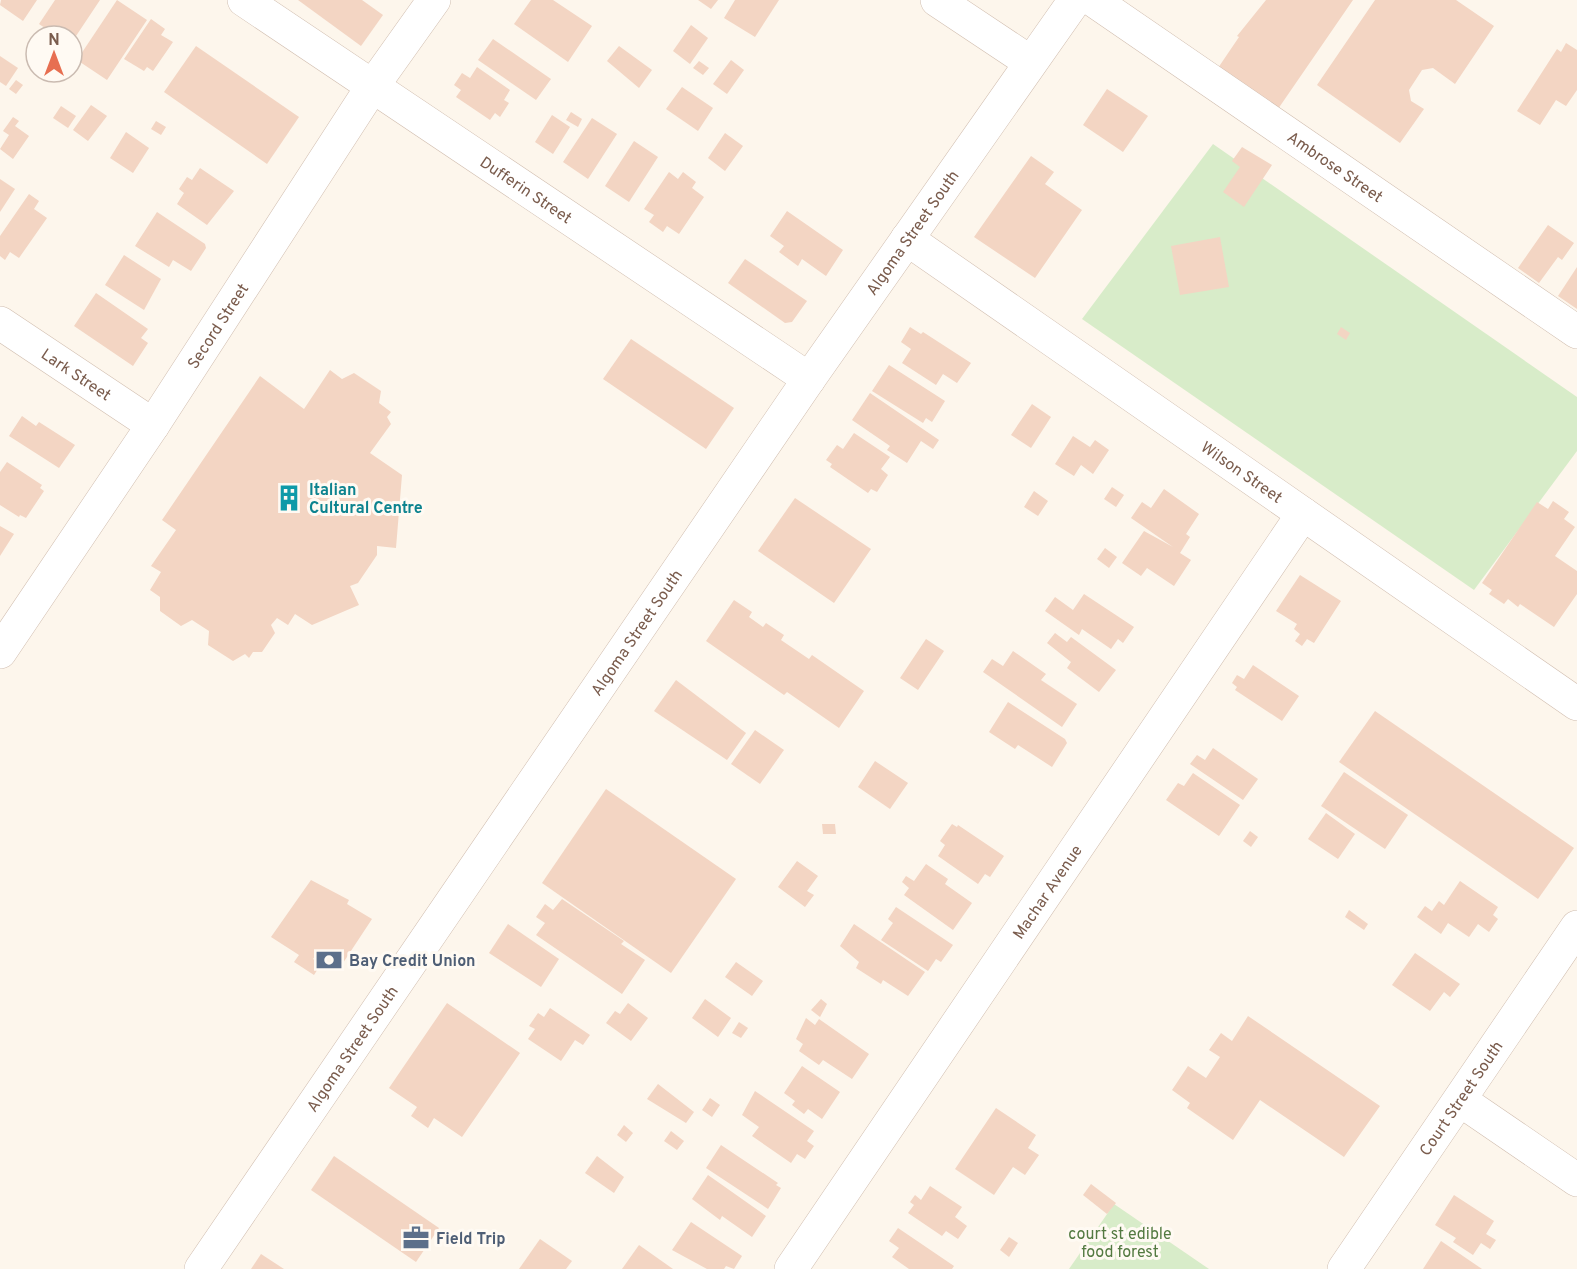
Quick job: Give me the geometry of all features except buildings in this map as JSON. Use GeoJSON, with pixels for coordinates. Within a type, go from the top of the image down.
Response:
{"type":"FeatureCollection","features":[{"type":"Feature","properties":{"kind":"street","name":"Dufferin Street"},"geometry":{"type":"LineString","coordinates":[[244,0],[809,379]]}},
{"type":"Feature","properties":{"kind":"street","name":"Secord Street"},"geometry":{"type":"LineString","coordinates":[[0,652],[153,425],[372,87],[434,0]]}},
{"type":"Feature","properties":{"kind":"street"},"geometry":{"type":"LineString","coordinates":[[937,0],[1030,62]]}},
{"type":"Feature","properties":{"kind":"street","name":"Algoma Street South"},"geometry":{"type":"LineString","coordinates":[[201,1269],[809,379],[1075,0]]}},
{"type":"Feature","properties":{"kind":"street","name":"Ambrose Street"},"geometry":{"type":"LineString","coordinates":[[1093,0],[1577,332]]}},
{"type":"Feature","properties":{"kind":"street","name":"Wilson Street"},"geometry":{"type":"LineString","coordinates":[[907,239],[1577,704]]}},
{"type":"Feature","properties":{"kind":"street","name":"Lark Street"},"geometry":{"type":"LineString","coordinates":[[0,323],[153,425]]}},
{"type":"Feature","properties":{"kind":"street","name":"Machar Avenue"},"geometry":{"type":"LineString","coordinates":[[791,1269],[1303,514]]}},
{"type":"Feature","properties":{"kind":"street","name":"Court Street South"},"geometry":{"type":"LineString","coordinates":[[1344,1269],[1577,927]]}},
{"type":"Feature","properties":{"kind":"street"},"geometry":{"type":"LineString","coordinates":[[1460,1100],[1577,1180]]}},
{"type":"Feature","properties":{"kind":"green space"},"geometry":{"type":"Polygon","coordinates":[[[1213,144],[1577,397],[1577,451],[1474,590],[1082,319],[1213,144]]]}},
{"type":"Feature","properties":{"kind":"green space","name":"court st edible food forest"},"geometry":{"type":"Polygon","coordinates":[[[1114,1204],[1209,1269],[1069,1269],[1114,1204]]]}},
{"type":"Feature","properties":{"kind":"place","name":"Italian Cultural Centre"},"geometry":{"type":"Point","coordinates":[289,498]}},
{"type":"Feature","properties":{"kind":"place","name":"Bay Credit Union"},"geometry":{"type":"Point","coordinates":[329,960]}},
{"type":"Feature","properties":{"kind":"place","name":"Field Trip"},"geometry":{"type":"Point","coordinates":[416,1238]}}]}
